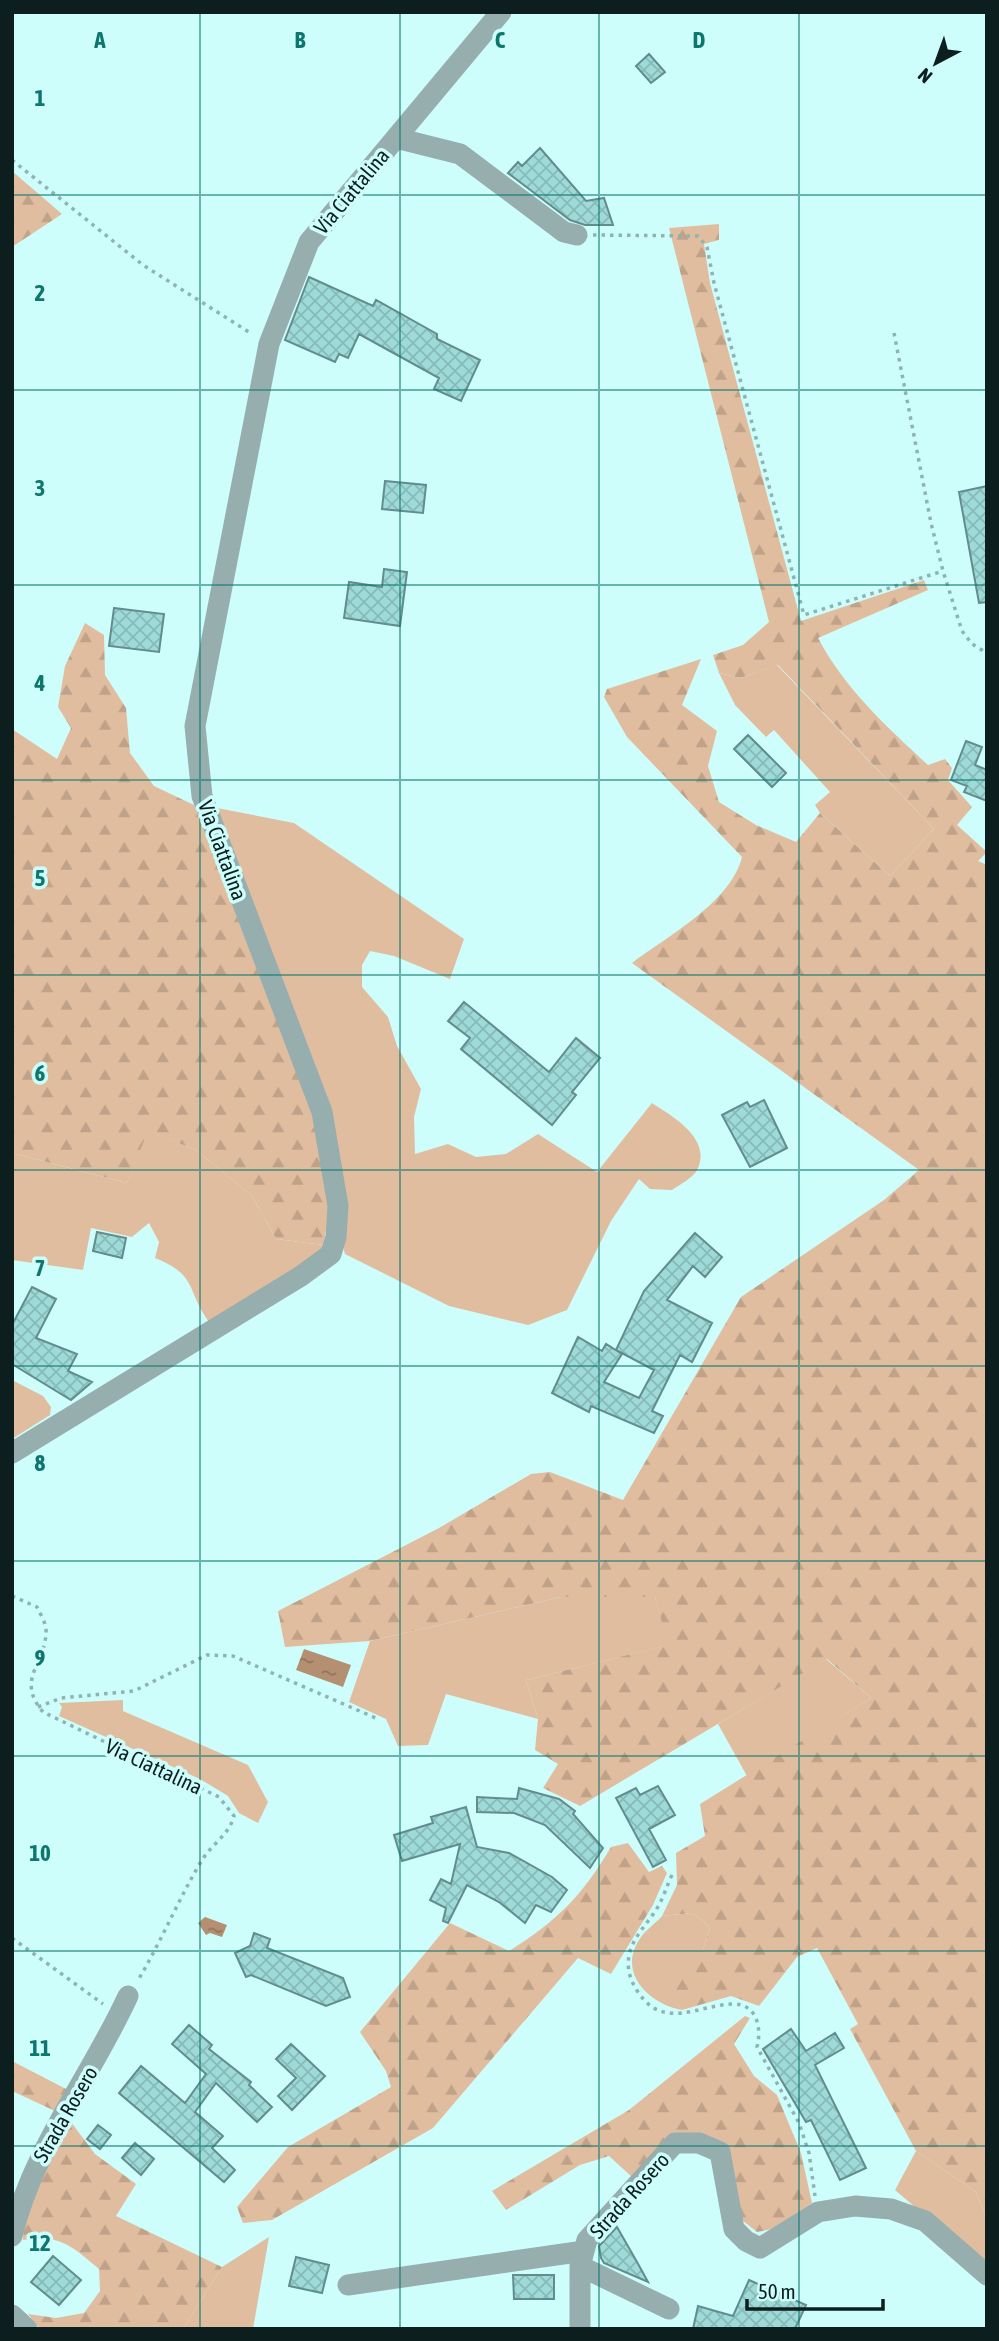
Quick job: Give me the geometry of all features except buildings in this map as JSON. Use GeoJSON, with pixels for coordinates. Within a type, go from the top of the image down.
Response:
{"type":"FeatureCollection","features":[{"type":"Feature","properties":{"kind":"street","name":"Via Ciattalina"},"geometry":{"type":"LineString","coordinates":[[12,1453],[301,1276],[331,1254],[336,1237],[338,1206],[322,1112],[202,796],[195,726],[269,344],[309,242],[501,12]]}},
{"type":"Feature","properties":{"kind":"street"},"geometry":{"type":"LineString","coordinates":[[396,138],[460,153],[564,232],[578,235]]}},
{"type":"Feature","properties":{"kind":"street","name":"Strada Rosero"},"geometry":{"type":"LineString","coordinates":[[12,2236],[20,2202],[34,2168],[128,1996]]}},
{"type":"Feature","properties":{"kind":"street","name":"Strada Rosero"},"geometry":{"type":"LineString","coordinates":[[582,2258],[587,2240],[675,2143],[699,2143],[720,2152],[734,2229],[746,2241],[760,2248],[818,2211],[855,2206],[891,2209],[925,2221],[987,2274]]}},
{"type":"Feature","properties":{"kind":"street"},"geometry":{"type":"LineString","coordinates":[[582,2258],[583,2323]]}},
{"type":"Feature","properties":{"kind":"street"},"geometry":{"type":"LineString","coordinates":[[348,2285],[582,2258],[669,2309]]}},
{"type":"Feature","properties":{"kind":"street"},"geometry":{"type":"LineString","coordinates":[[12,2315],[27,2329]]}},
{"type":"Feature","properties":{"kind":"path"},"geometry":{"type":"LineString","coordinates":[[12,160],[142,265],[269,344]]}},
{"type":"Feature","properties":{"kind":"path"},"geometry":{"type":"LineString","coordinates":[[578,235],[698,236],[707,247],[714,283],[804,615],[943,571]]}},
{"type":"Feature","properties":{"kind":"path"},"geometry":{"type":"LineString","coordinates":[[894,333],[943,571],[962,631],[972,644],[987,653]]}},
{"type":"Feature","properties":{"kind":"path"},"geometry":{"type":"LineString","coordinates":[[12,1596],[37,1607],[46,1627],[41,1653],[31,1677],[31,1698],[38,1707],[61,1698],[134,1691],[206,1655],[233,1656],[378,1719]]}},
{"type":"Feature","properties":{"kind":"path","name":"Via Ciattalina"},"geometry":{"type":"LineString","coordinates":[[38,1707],[57,1721],[219,1797],[234,1816],[231,1828],[209,1849],[189,1881],[163,1940],[128,1996]]}},
{"type":"Feature","properties":{"kind":"path"},"geometry":{"type":"LineString","coordinates":[[671,1875],[659,1906],[630,1951],[628,1967],[631,1982],[653,2009],[670,2015],[690,2014],[732,2004],[744,2007],[755,2015],[761,2031],[757,2047],[799,2123],[809,2153],[818,2211]]}},
{"type":"Feature","properties":{"kind":"path"},"geometry":{"type":"LineString","coordinates":[[12,1938],[119,2016]]}},
{"type":"Feature","properties":{"kind":"green space"},"geometry":{"type":"Polygon","coordinates":[[[12,171],[62,214],[12,247],[12,171]]]}},
{"type":"Feature","properties":{"kind":"green space"},"geometry":{"type":"Polygon","coordinates":[[[719,224],[719,240],[704,244],[710,283],[801,621],[924,580],[928,590],[818,638],[854,691],[897,736],[928,765],[945,759],[952,768],[948,780],[972,807],[957,825],[987,852],[978,861],[987,865],[987,2220],[976,2192],[916,2151],[850,2029],[858,2024],[817,1948],[797,1957],[759,2006],[731,1996],[682,2010],[672,1995],[672,1966],[702,1952],[710,1927],[692,1913],[662,1916],[677,1885],[676,1853],[705,1836],[700,1804],[871,1698],[827,1659],[580,1806],[543,1788],[558,1764],[535,1750],[538,1719],[526,1680],[668,1645],[655,1597],[561,1597],[370,1641],[285,1647],[278,1611],[439,1528],[531,1474],[550,1472],[623,1500],[741,1297],[884,1200],[919,1170],[632,963],[712,903],[736,873],[742,857],[627,737],[604,697],[607,689],[701,659],[682,705],[717,731],[708,766],[719,802],[756,825],[796,842],[820,813],[890,876],[934,829],[778,665],[740,678],[719,673],[713,655],[743,645],[769,622],[669,228],[719,224]]]}},
{"type":"Feature","properties":{"kind":"green space"},"geometry":{"type":"Polygon","coordinates":[[[85,623],[104,635],[105,675],[126,708],[130,753],[154,786],[194,805],[313,1115],[329,1205],[324,1245],[276,1239],[252,1196],[196,1150],[148,1131],[127,1183],[12,1153],[12,729],[57,759],[71,728],[58,707],[65,666],[85,623]]]}},
{"type":"Feature","properties":{"kind":"green space"},"geometry":{"type":"Polygon","coordinates":[[[777,665],[934,829],[890,876],[820,813],[815,805],[830,792],[774,730],[766,737],[735,705],[719,673],[740,678],[777,665]]]}},
{"type":"Feature","properties":{"kind":"green space"},"geometry":{"type":"Polygon","coordinates":[[[217,808],[294,823],[464,939],[450,979],[394,956],[370,951],[362,965],[362,987],[388,1017],[397,1046],[421,1089],[414,1117],[415,1154],[448,1144],[476,1157],[506,1154],[538,1134],[597,1172],[652,1103],[679,1122],[695,1139],[700,1148],[700,1159],[697,1170],[686,1181],[672,1190],[650,1189],[639,1179],[611,1221],[567,1310],[528,1325],[449,1306],[345,1254],[217,808]]]}},
{"type":"Feature","properties":{"kind":"green space"},"geometry":{"type":"Polygon","coordinates":[[[147,1130],[196,1150],[252,1196],[276,1239],[324,1245],[313,1259],[209,1322],[185,1277],[169,1264],[155,1258],[159,1242],[149,1223],[132,1237],[91,1228],[83,1270],[12,1260],[12,1153],[127,1183],[147,1130]]]}},
{"type":"Feature","properties":{"kind":"green space"},"geometry":{"type":"Polygon","coordinates":[[[12,1380],[43,1396],[51,1407],[50,1415],[12,1439],[12,1380]]]}},
{"type":"Feature","properties":{"kind":"green space"},"geometry":{"type":"Polygon","coordinates":[[[561,1597],[655,1597],[669,1645],[526,1680],[538,1719],[446,1694],[428,1745],[398,1746],[386,1719],[349,1702],[370,1641],[561,1597]]]}},
{"type":"Feature","properties":{"kind":"green space"},"geometry":{"type":"Polygon","coordinates":[[[826,1659],[871,1698],[747,1776],[718,1724],[826,1659]]]}},
{"type":"Feature","properties":{"kind":"green space"},"geometry":{"type":"Polygon","coordinates":[[[123,1700],[123,1711],[248,1765],[268,1802],[258,1823],[239,1813],[228,1796],[200,1779],[59,1716],[62,1707],[59,1703],[123,1700]]]}},
{"type":"Feature","properties":{"kind":"green space"},"geometry":{"type":"Polygon","coordinates":[[[628,1843],[649,1872],[662,1866],[667,1873],[653,1905],[611,1974],[578,1958],[433,2128],[272,2220],[243,2223],[237,2207],[288,2147],[391,2087],[386,2071],[360,2032],[450,1923],[509,1951],[555,1918],[579,1894],[611,1847],[628,1843]]]}},
{"type":"Feature","properties":{"kind":"green space"},"geometry":{"type":"Polygon","coordinates":[[[692,1913],[710,1927],[702,1952],[672,1994],[682,2010],[659,2002],[641,1986],[632,1965],[633,1953],[641,1937],[662,1916],[692,1913]]]}},
{"type":"Feature","properties":{"kind":"green space"},"geometry":{"type":"Polygon","coordinates":[[[745,2016],[750,2018],[734,2044],[754,2076],[777,2095],[801,2153],[812,2203],[773,2229],[757,2232],[742,2220],[708,2136],[632,2177],[609,2156],[580,2165],[506,2210],[492,2191],[629,2110],[745,2016]]]}},
{"type":"Feature","properties":{"kind":"green space"},"geometry":{"type":"Polygon","coordinates":[[[12,2061],[68,2090],[55,2111],[12,2091],[12,2061]]]}},
{"type":"Feature","properties":{"kind":"green space"},"geometry":{"type":"Polygon","coordinates":[[[68,2118],[95,2154],[136,2184],[116,2216],[222,2267],[183,2329],[40,2329],[28,2314],[56,2318],[84,2313],[100,2291],[99,2269],[73,2248],[56,2240],[23,2240],[24,2210],[68,2118]]]}},
{"type":"Feature","properties":{"kind":"green space"},"geometry":{"type":"Polygon","coordinates":[[[916,2151],[976,2192],[987,2220],[985,2267],[895,2190],[916,2151]]]}},
{"type":"Feature","properties":{"kind":"green space"},"geometry":{"type":"Polygon","coordinates":[[[269,2237],[253,2329],[183,2329],[222,2267],[269,2237]]]}},
{"type":"Feature","properties":{"kind":"water"},"geometry":{"type":"Polygon","coordinates":[[[304,1649],[351,1665],[343,1687],[296,1670],[304,1649]]]}},
{"type":"Feature","properties":{"kind":"water"},"geometry":{"type":"Polygon","coordinates":[[[205,1917],[227,1925],[222,1937],[210,1933],[206,1935],[198,1923],[205,1917]]]}}]}
